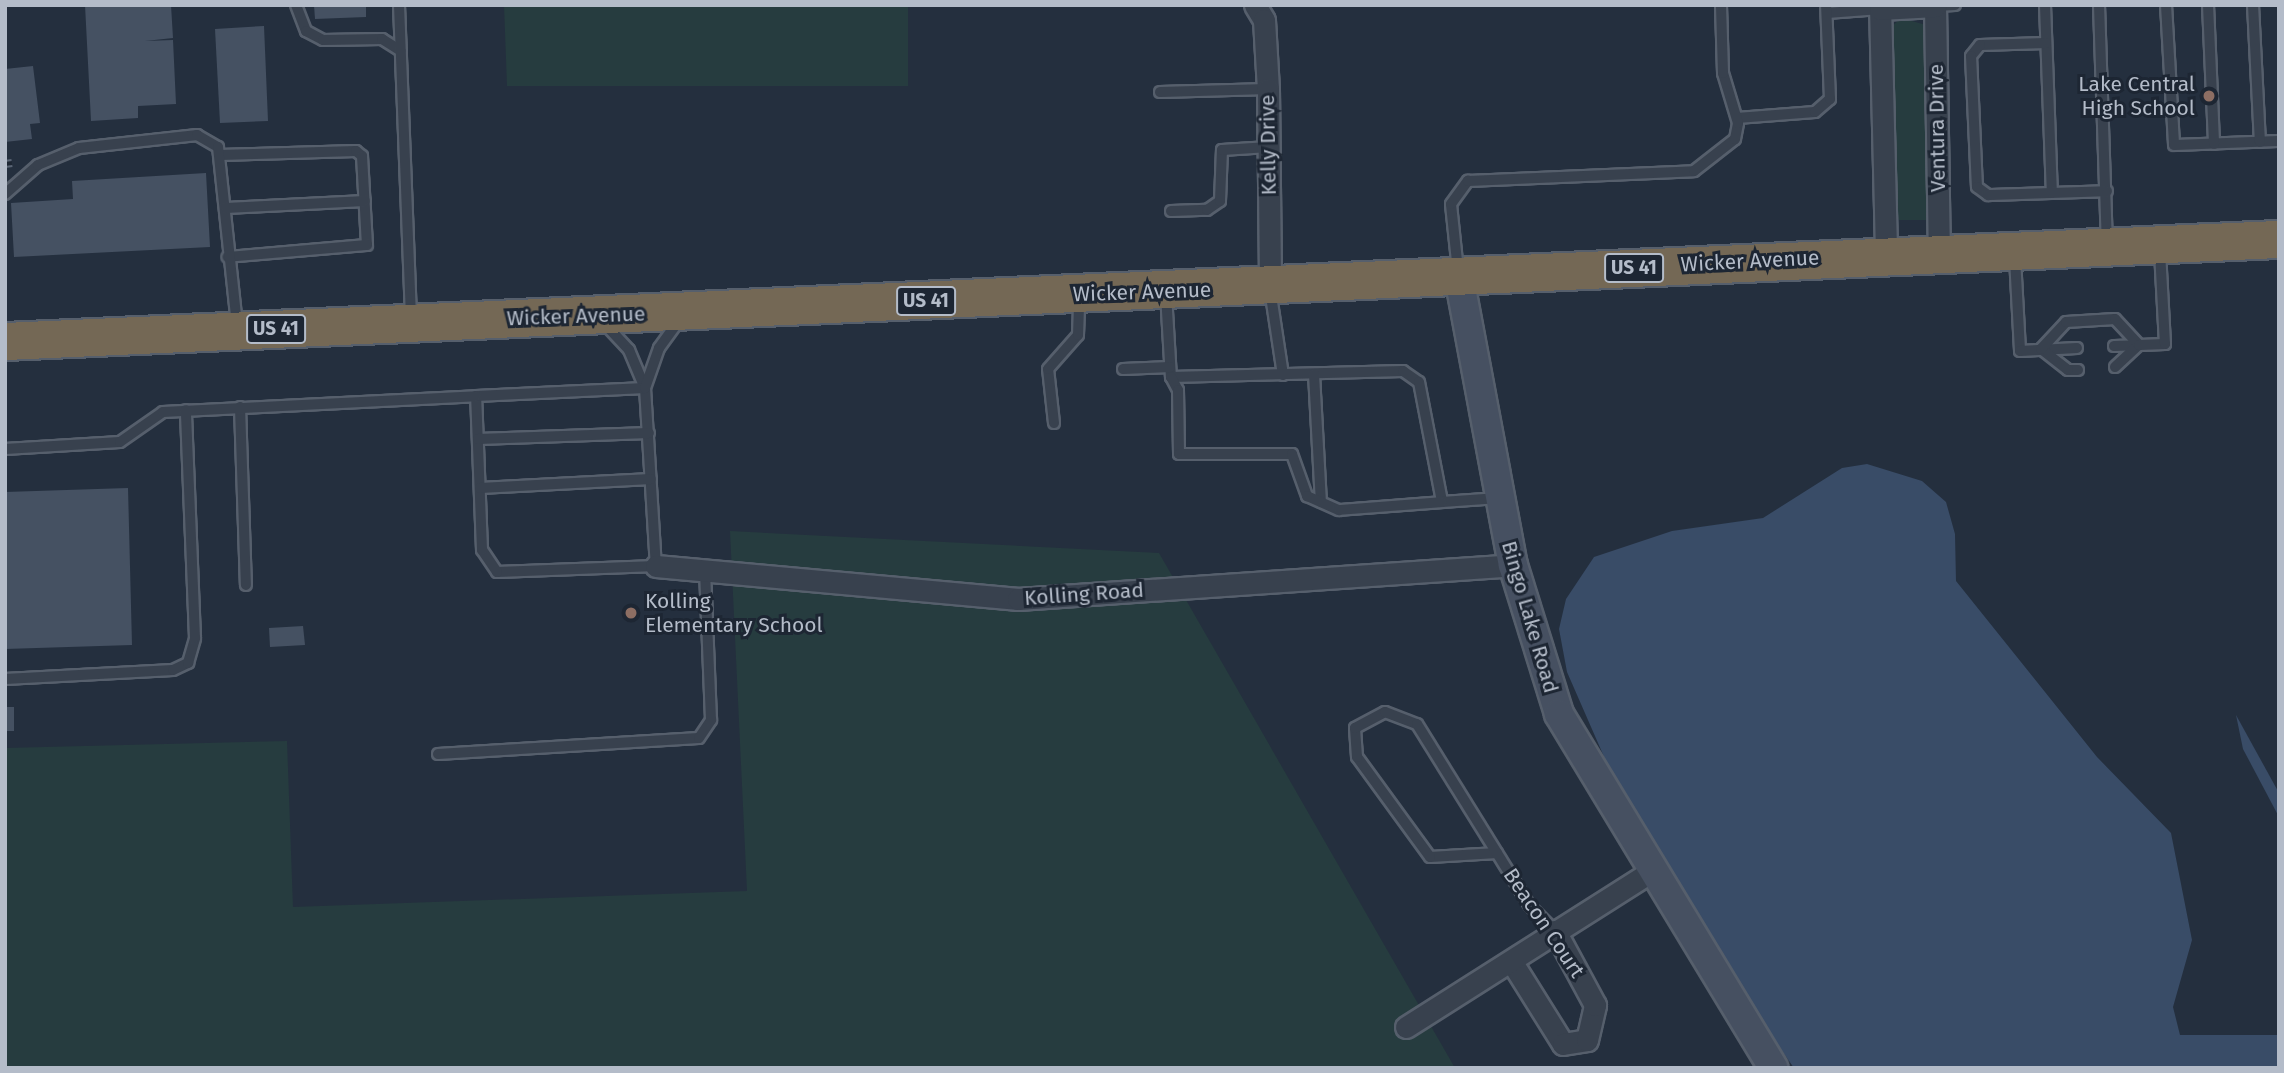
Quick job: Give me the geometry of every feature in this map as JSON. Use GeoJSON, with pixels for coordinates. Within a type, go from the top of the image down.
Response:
{"type":"FeatureCollection","features":[{"type":"Feature","properties":{"kind":"highway","name":"Wicker Avenue"},"geometry":{"type":"LineString","coordinates":[[5,341],[1165,291],[1940,250],[2279,239]]}},
{"type":"Feature","properties":{"kind":"street","name":"Kelly Drive"},"geometry":{"type":"LineString","coordinates":[[1255,5],[1264,20],[1268,89],[1270,286]]}},
{"type":"Feature","properties":{"kind":"street"},"geometry":{"type":"LineString","coordinates":[[1886,254],[1880,7],[1935,6]]}},
{"type":"Feature","properties":{"kind":"street","name":"Ventura Drive"},"geometry":{"type":"LineString","coordinates":[[1935,6],[1940,250]]}},
{"type":"Feature","properties":{"kind":"street","name":"Bingo Lake Road"},"geometry":{"type":"LineString","coordinates":[[1459,277],[1513,565],[1559,714],[1773,1068]]}},
{"type":"Feature","properties":{"kind":"street","name":"Kolling Road"},"geometry":{"type":"LineString","coordinates":[[656,566],[1018,599],[1513,565]]}},
{"type":"Feature","properties":{"kind":"street"},"geometry":{"type":"LineString","coordinates":[[1406,1027],[1513,964],[1555,931],[1653,870]]}},
{"type":"Feature","properties":{"kind":"street","name":"Beacon Court"},"geometry":{"type":"LineString","coordinates":[[1513,964],[1563,1044],[1587,1040],[1595,1005],[1555,931]]}},
{"type":"Feature","properties":{"kind":"lane"},"geometry":{"type":"LineString","coordinates":[[296,5],[306,31],[323,40],[382,39],[401,51]]}},
{"type":"Feature","properties":{"kind":"lane"},"geometry":{"type":"LineString","coordinates":[[399,5],[411,324]]}},
{"type":"Feature","properties":{"kind":"lane"},"geometry":{"type":"LineString","coordinates":[[1459,277],[1451,204],[1468,181],[1694,171],[1735,139],[1737,118],[1723,74],[1721,5]]}},
{"type":"Feature","properties":{"kind":"lane"},"geometry":{"type":"LineString","coordinates":[[1935,6],[1955,5]]}},
{"type":"Feature","properties":{"kind":"lane"},"geometry":{"type":"LineString","coordinates":[[2045,5],[2052,193]]}},
{"type":"Feature","properties":{"kind":"lane"},"geometry":{"type":"LineString","coordinates":[[2099,5],[2107,245]]}},
{"type":"Feature","properties":{"kind":"lane"},"geometry":{"type":"LineString","coordinates":[[2166,5],[2174,145],[2279,141]]}},
{"type":"Feature","properties":{"kind":"lane"},"geometry":{"type":"LineString","coordinates":[[2208,5],[2214,144]]}},
{"type":"Feature","properties":{"kind":"lane"},"geometry":{"type":"LineString","coordinates":[[2253,5],[2260,142]]}},
{"type":"Feature","properties":{"kind":"lane"},"geometry":{"type":"LineString","coordinates":[[1737,118],[1815,113],[1830,99],[1827,9],[1880,7]]}},
{"type":"Feature","properties":{"kind":"lane"},"geometry":{"type":"LineString","coordinates":[[2046,43],[1980,45],[1971,56],[1977,187],[1988,195],[2107,191]]}},
{"type":"Feature","properties":{"kind":"lane"},"geometry":{"type":"LineString","coordinates":[[1160,92],[1268,89]]}},
{"type":"Feature","properties":{"kind":"lane"},"geometry":{"type":"LineString","coordinates":[[5,194],[37,165],[79,148],[197,135],[218,147],[238,331]]}},
{"type":"Feature","properties":{"kind":"lane"},"geometry":{"type":"LineString","coordinates":[[1171,211],[1208,210],[1220,201],[1222,150],[1269,147]]}},
{"type":"Feature","properties":{"kind":"lane"},"geometry":{"type":"LineString","coordinates":[[220,155],[356,151],[362,156],[367,245],[361,250],[228,257]]}},
{"type":"Feature","properties":{"kind":"lane"},"geometry":{"type":"LineString","coordinates":[[226,208],[365,201]]}},
{"type":"Feature","properties":{"kind":"lane"},"geometry":{"type":"LineString","coordinates":[[2114,346],[2165,344],[2160,244]]}},
{"type":"Feature","properties":{"kind":"lane"},"geometry":{"type":"LineString","coordinates":[[2014,248],[2020,351],[2077,348]]}},
{"type":"Feature","properties":{"kind":"lane"},"geometry":{"type":"LineString","coordinates":[[1270,286],[1283,375]]}},
{"type":"Feature","properties":{"kind":"lane"},"geometry":{"type":"LineString","coordinates":[[1165,291],[1171,372],[1178,390],[1179,454],[1292,454],[1307,496],[1321,502],[1370,511],[1499,498]]}},
{"type":"Feature","properties":{"kind":"lane"},"geometry":{"type":"LineString","coordinates":[[1054,423],[1048,369],[1078,335],[1079,294]]}},
{"type":"Feature","properties":{"kind":"lane"},"geometry":{"type":"LineString","coordinates":[[645,388],[659,348],[686,312]]}},
{"type":"Feature","properties":{"kind":"lane"},"geometry":{"type":"LineString","coordinates":[[476,396],[482,550],[497,572],[656,566],[645,388],[629,350],[597,315]]}},
{"type":"Feature","properties":{"kind":"lane"},"geometry":{"type":"LineString","coordinates":[[2041,349],[2066,321],[2115,319],[2139,345]]}},
{"type":"Feature","properties":{"kind":"lane"},"geometry":{"type":"LineString","coordinates":[[2115,367],[2139,345]]}},
{"type":"Feature","properties":{"kind":"lane"},"geometry":{"type":"LineString","coordinates":[[2041,349],[2068,370],[2078,370]]}},
{"type":"Feature","properties":{"kind":"lane"},"geometry":{"type":"LineString","coordinates":[[1123,369],[1283,375],[1403,371],[1419,382],[1442,502]]}},
{"type":"Feature","properties":{"kind":"lane"},"geometry":{"type":"LineString","coordinates":[[1314,374],[1321,502]]}},
{"type":"Feature","properties":{"kind":"lane"},"geometry":{"type":"LineString","coordinates":[[5,449],[120,442],[140,422],[186,410],[645,388]]}},
{"type":"Feature","properties":{"kind":"lane"},"geometry":{"type":"LineString","coordinates":[[240,407],[246,585]]}},
{"type":"Feature","properties":{"kind":"lane"},"geometry":{"type":"LineString","coordinates":[[5,679],[173,670],[188,663],[195,638],[186,410]]}},
{"type":"Feature","properties":{"kind":"lane"},"geometry":{"type":"LineString","coordinates":[[478,439],[649,433]]}},
{"type":"Feature","properties":{"kind":"lane"},"geometry":{"type":"LineString","coordinates":[[480,488],[651,480]]}},
{"type":"Feature","properties":{"kind":"lane"},"geometry":{"type":"LineString","coordinates":[[438,754],[699,738],[711,720],[705,570]]}},
{"type":"Feature","properties":{"kind":"lane","name":"Beacon Court"},"geometry":{"type":"LineString","coordinates":[[1497,853],[1430,857],[1357,757],[1355,728],[1385,712],[1417,724],[1497,853],[1555,931]]}},
{"type":"Feature","properties":{"kind":"green space"},"geometry":{"type":"Polygon","coordinates":[[[504,5],[908,5],[908,86],[507,86],[504,5]]]}},
{"type":"Feature","properties":{"kind":"green space"},"geometry":{"type":"Polygon","coordinates":[[[1901,18],[1926,25],[1928,220],[1899,220],[1895,211],[1890,28],[1901,18]]]}},
{"type":"Feature","properties":{"kind":"green space"},"geometry":{"type":"Polygon","coordinates":[[[730,531],[1159,553],[1455,1068],[5,1068],[5,748],[287,741],[293,907],[747,891],[730,531]]]}},
{"type":"Feature","properties":{"kind":"water"},"geometry":{"type":"Polygon","coordinates":[[[1867,464],[1922,481],[1946,502],[1955,534],[1956,581],[2097,757],[2171,833],[2192,940],[2173,1007],[2180,1035],[2279,1035],[2279,1068],[1794,1068],[1758,1017],[1605,759],[1567,672],[1559,629],[1566,599],[1594,557],[1672,531],[1763,518],[1842,468],[1867,464]]]}},
{"type":"Feature","properties":{"kind":"water"},"geometry":{"type":"Polygon","coordinates":[[[2236,715],[2279,793],[2279,817],[2243,749],[2236,715]]]}},
{"type":"Feature","properties":{"kind":"building"},"geometry":{"type":"Polygon","coordinates":[[[85,5],[171,5],[173,38],[145,41],[173,40],[176,104],[138,106],[138,118],[91,121],[85,5]]]}},
{"type":"Feature","properties":{"kind":"building"},"geometry":{"type":"Polygon","coordinates":[[[314,5],[366,5],[366,17],[315,19],[314,5]]]}},
{"type":"Feature","properties":{"kind":"building"},"geometry":{"type":"Polygon","coordinates":[[[264,26],[268,121],[220,123],[215,29],[264,26]]]}},
{"type":"Feature","properties":{"kind":"building"},"geometry":{"type":"Polygon","coordinates":[[[33,66],[40,123],[30,124],[32,139],[5,142],[5,69],[33,66]]]}},
{"type":"Feature","properties":{"kind":"building"},"geometry":{"type":"Polygon","coordinates":[[[206,173],[210,247],[14,257],[11,203],[73,199],[72,181],[206,173]]]}},
{"type":"Feature","properties":{"kind":"building"},"geometry":{"type":"Polygon","coordinates":[[[128,488],[132,645],[5,649],[5,492],[128,488]]]}},
{"type":"Feature","properties":{"kind":"building"},"geometry":{"type":"Polygon","coordinates":[[[303,626],[305,645],[270,647],[269,628],[303,626]]]}},
{"type":"Feature","properties":{"kind":"building"},"geometry":{"type":"Polygon","coordinates":[[[5,707],[14,707],[14,731],[5,731],[5,707]]]}},
{"type":"Feature","properties":{"kind":"railway"},"geometry":{"type":"LineString","coordinates":[[5,164],[12,163]]}},
{"type":"Feature","properties":{"kind":"place","name":"Lake Central High School"},"geometry":{"type":"Point","coordinates":[2209,96]}},
{"type":"Feature","properties":{"kind":"place","name":"Kolling Elementary School"},"geometry":{"type":"Point","coordinates":[631,613]}}]}
